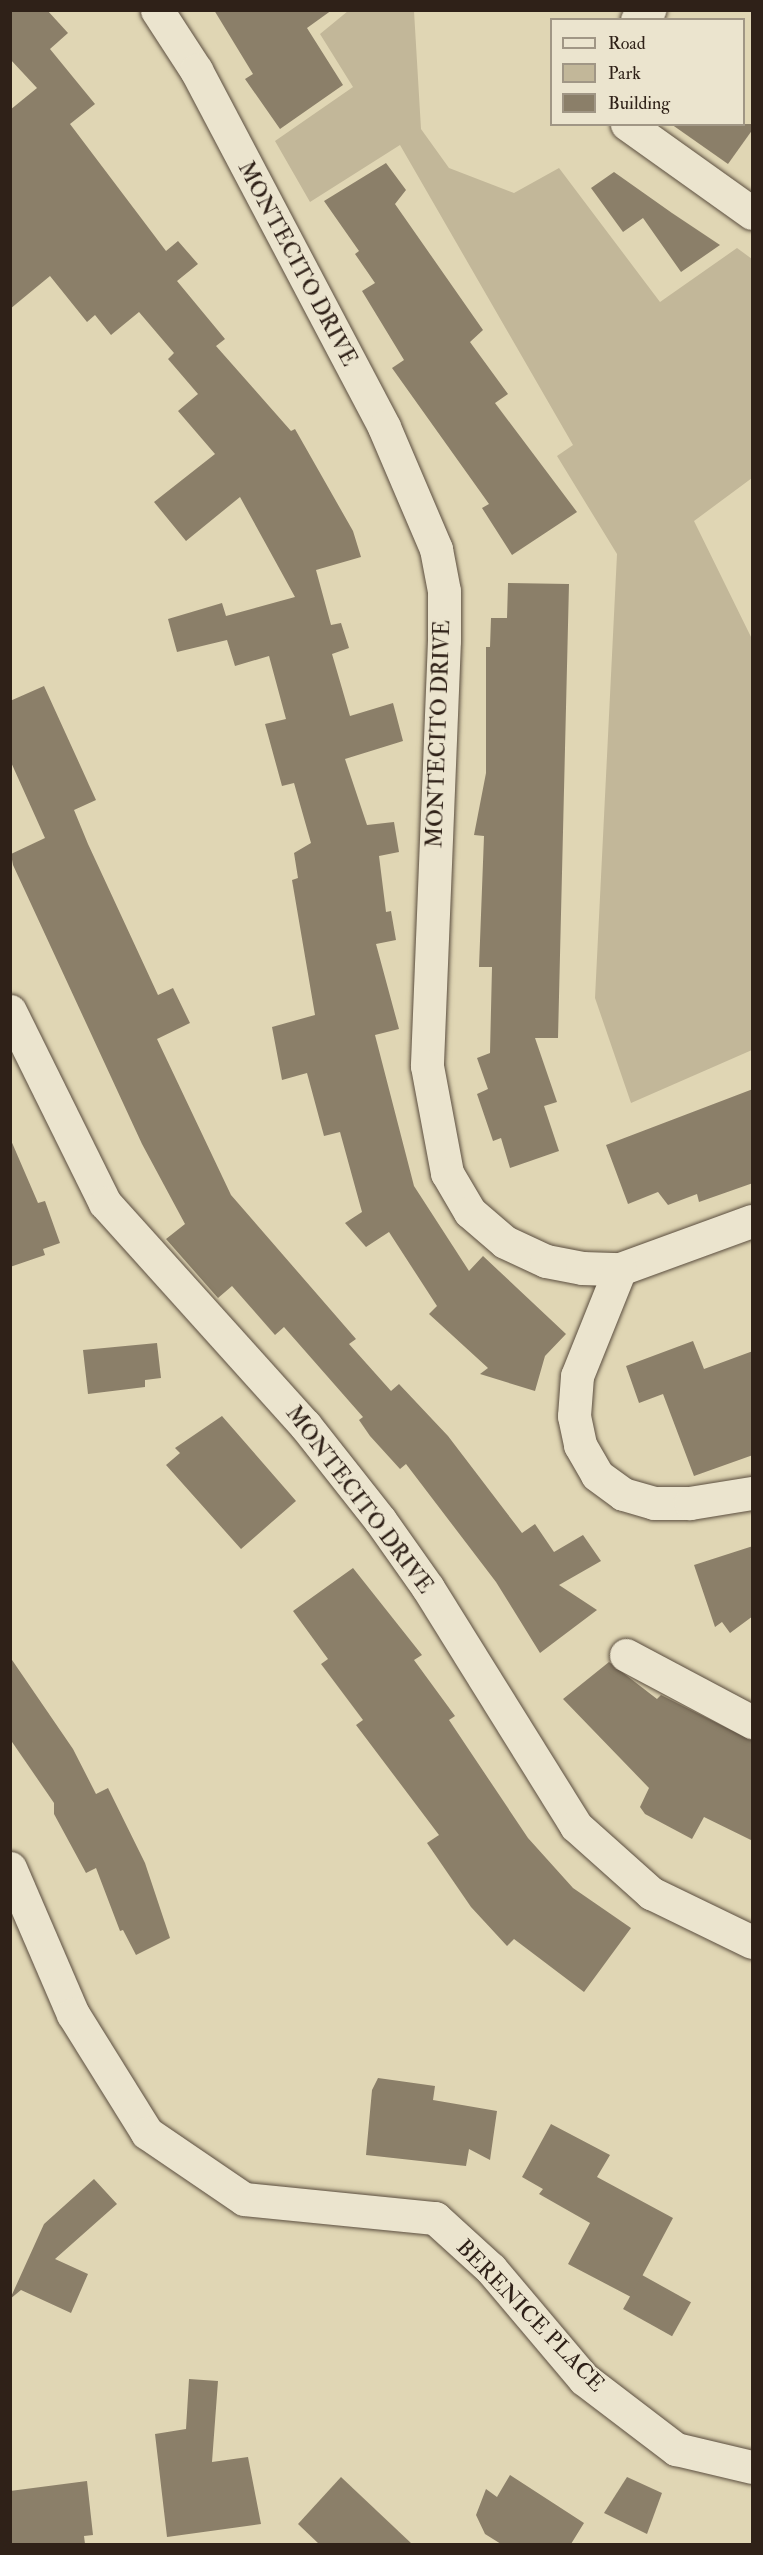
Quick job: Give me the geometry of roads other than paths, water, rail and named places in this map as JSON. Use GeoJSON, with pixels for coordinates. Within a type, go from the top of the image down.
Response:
{"type":"FeatureCollection","features":[{"type":"Feature","properties":{"kind":"street","name":"MONTECITO DRIVE"},"geometry":{"type":"LineString","coordinates":[[157,10],[196,70],[384,427],[436,549],[444,591],[444,640],[427,1066],[447,1173],[470,1212],[506,1242],[546,1261],[582,1268],[620,1269],[753,1221]]}},
{"type":"Feature","properties":{"kind":"street"},"geometry":{"type":"LineString","coordinates":[[630,126],[753,213]]}},
{"type":"Feature","properties":{"kind":"street","name":"MONTECITO DRIVE"},"geometry":{"type":"LineString","coordinates":[[10,1011],[105,1203],[305,1425],[380,1520],[428,1588],[576,1826],[651,1893],[753,1942]]}},
{"type":"Feature","properties":{"kind":"street"},"geometry":{"type":"LineString","coordinates":[[620,1269],[577,1376],[574,1416],[580,1445],[597,1475],[623,1494],[654,1503],[753,1493]]}},
{"type":"Feature","properties":{"kind":"street"},"geometry":{"type":"LineString","coordinates":[[626,1655],[753,1722]]}},
{"type":"Feature","properties":{"kind":"street","name":"BERENICE PLACE"},"geometry":{"type":"LineString","coordinates":[[10,1868],[73,2014],[147,2133],[244,2199],[435,2218],[491,2269],[584,2379],[676,2449],[753,2466]]}}]}
